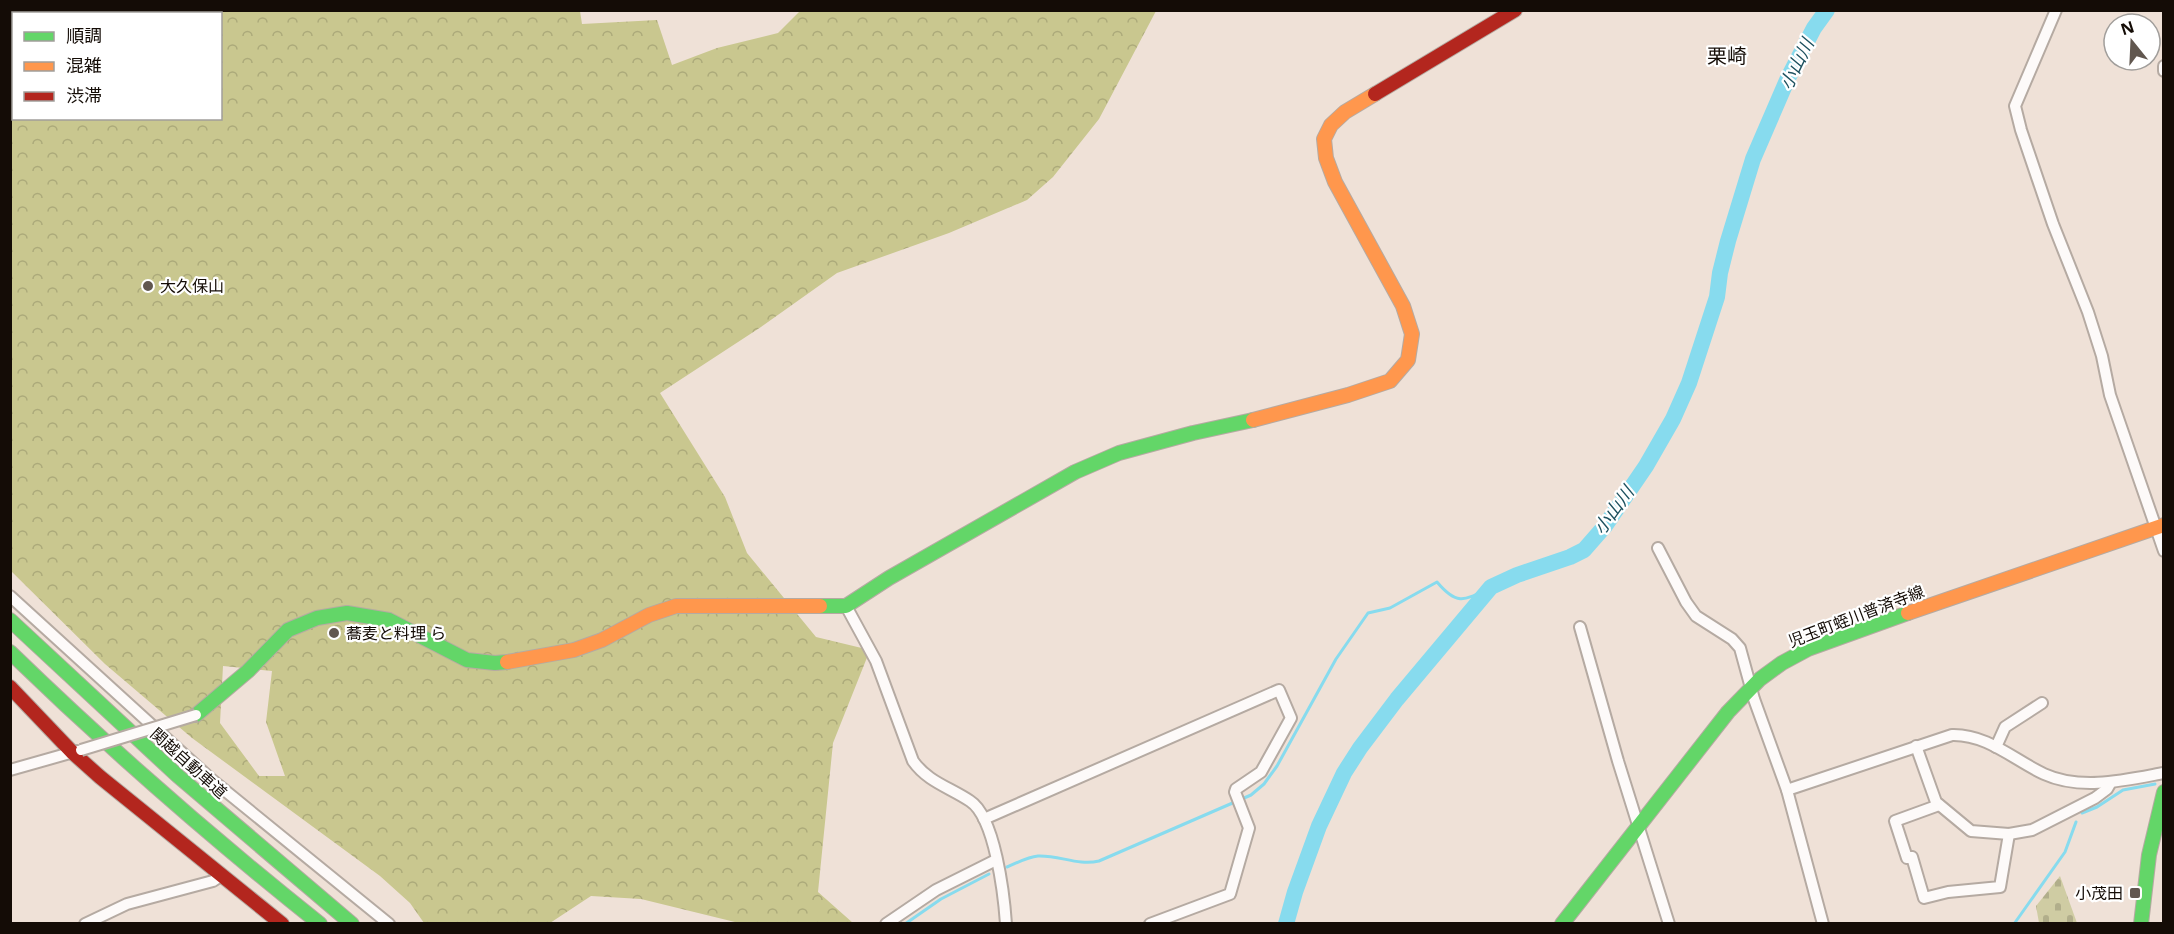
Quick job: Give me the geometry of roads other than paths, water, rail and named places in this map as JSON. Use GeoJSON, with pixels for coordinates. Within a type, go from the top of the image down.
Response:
{"type":"FeatureCollection","features":[{"type":"Feature","properties":{"kind":"main road"},"geometry":{"type":"LineString","coordinates":[[196,715],[248,671],[288,630],[317,618],[347,613],[389,620],[467,660],[495,663],[525,660],[573,650],[602,640],[649,615],[676,606],[846,606],[889,578],[1075,472],[1119,453],[1193,433],[1281,414],[1390,381],[1407,360],[1411,350],[1411,325],[1403,306],[1335,182],[1326,158],[1324,139],[1331,125],[1345,112],[1515,10]]}},
{"type":"Feature","properties":{"kind":"main road","name":"児玉町蛭川普済寺線"},"geometry":{"type":"LineString","coordinates":[[1562,924],[1750,687],[1789,657],[1823,642],[2159,526]]}},
{"type":"Feature","properties":{"kind":"main road","name":"関越自動車道"},"geometry":{"type":"LineString","coordinates":[[10,620],[187,785],[274,861],[352,924]]}},
{"type":"Feature","properties":{"kind":"main road"},"geometry":{"type":"LineString","coordinates":[[10,652],[170,802],[320,924]]}},
{"type":"Feature","properties":{"kind":"main road"},"geometry":{"type":"LineString","coordinates":[[10,687],[76,751],[282,924]]}},
{"type":"Feature","properties":{"kind":"main road"},"geometry":{"type":"LineString","coordinates":[[2141,924],[2149,855],[2163,792]]}},
{"type":"Feature","properties":{"kind":"street"},"geometry":{"type":"LineString","coordinates":[[2056,10],[2015,106],[2053,224],[2088,312],[2102,356],[2110,395],[2159,526],[2163,551]]}},
{"type":"Feature","properties":{"kind":"street"},"geometry":{"type":"LineString","coordinates":[[1658,548],[1686,602],[1696,616],[1732,639],[1740,648],[1750,687],[1787,790],[1823,924]]}},
{"type":"Feature","properties":{"kind":"street"},"geometry":{"type":"LineString","coordinates":[[10,596],[212,780],[389,924]]}},
{"type":"Feature","properties":{"kind":"street"},"geometry":{"type":"LineString","coordinates":[[846,606],[876,661],[913,761],[921,773],[972,802],[984,819],[1004,888],[1006,924]]}},
{"type":"Feature","properties":{"kind":"street"},"geometry":{"type":"LineString","coordinates":[[1580,627],[1618,761],[1669,924]]}},
{"type":"Feature","properties":{"kind":"street"},"geometry":{"type":"LineString","coordinates":[[984,819],[1279,690],[1291,718],[1261,772],[1236,789],[1249,828],[1230,894],[1150,924]]}},
{"type":"Feature","properties":{"kind":"street"},"geometry":{"type":"LineString","coordinates":[[1996,747],[2005,727],[2042,704]]}},
{"type":"Feature","properties":{"kind":"street"},"geometry":{"type":"LineString","coordinates":[[10,770],[196,715]]}},
{"type":"Feature","properties":{"kind":"street"},"geometry":{"type":"LineString","coordinates":[[1787,790],[1946,736],[1965,734],[1987,741],[2046,775],[2062,781],[2111,782],[2163,773]]}},
{"type":"Feature","properties":{"kind":"street"},"geometry":{"type":"LineString","coordinates":[[1916,746],[1935,802],[1971,831],[2009,834],[2032,830],[2095,798],[2107,789],[2111,782]]}},
{"type":"Feature","properties":{"kind":"street"},"geometry":{"type":"LineString","coordinates":[[1939,805],[1895,821],[1907,858],[1912,857],[1924,898],[1948,892],[2000,887],[2009,834]]}},
{"type":"Feature","properties":{"kind":"street"},"geometry":{"type":"LineString","coordinates":[[886,924],[936,890],[996,860]]}},
{"type":"Feature","properties":{"kind":"street"},"geometry":{"type":"LineString","coordinates":[[85,924],[128,904],[213,882],[222,875]]}},
{"type":"Feature","properties":{"kind":"waterway","name":"小山川"},"geometry":{"type":"LineString","coordinates":[[1286,924],[1319,826],[1344,773],[1397,699],[1491,587],[1584,550],[1605,526],[1646,466],[1673,419],[1689,383],[1717,297],[1728,241],[1753,159],[1788,78],[1814,28],[1827,10]]}},
{"type":"Feature","properties":{"kind":"waterway"},"geometry":{"type":"LineString","coordinates":[[1007,867],[1038,856],[1084,862],[1099,861],[1251,795],[1264,784],[1277,766],[1336,659],[1368,613],[1390,608],[1437,582],[1451,595],[1462,599],[1491,587]]}},
{"type":"Feature","properties":{"kind":"waterway"},"geometry":{"type":"LineString","coordinates":[[2082,813],[2097,807],[2123,790],[2155,784]]}},
{"type":"Feature","properties":{"kind":"waterway"},"geometry":{"type":"LineString","coordinates":[[2014,924],[2065,852],[2076,822]]}},
{"type":"Feature","properties":{"kind":"waterway"},"geometry":{"type":"LineString","coordinates":[[905,924],[941,899],[989,874]]}},
{"type":"Feature","properties":{"kind":"place","name":"大久保山"},"geometry":{"type":"Point","coordinates":[148,286]}},
{"type":"Feature","properties":{"kind":"place","name":"蕎麦と料理 ら"},"geometry":{"type":"Point","coordinates":[334,633]}},
{"type":"Feature","properties":{"kind":"place","name":"小茂田"},"geometry":{"type":"Point","coordinates":[2135,893]}},
{"type":"Feature","properties":{"kind":"district","name":"栗崎"},"geometry":{"type":"Point","coordinates":[1727,55]}}]}
